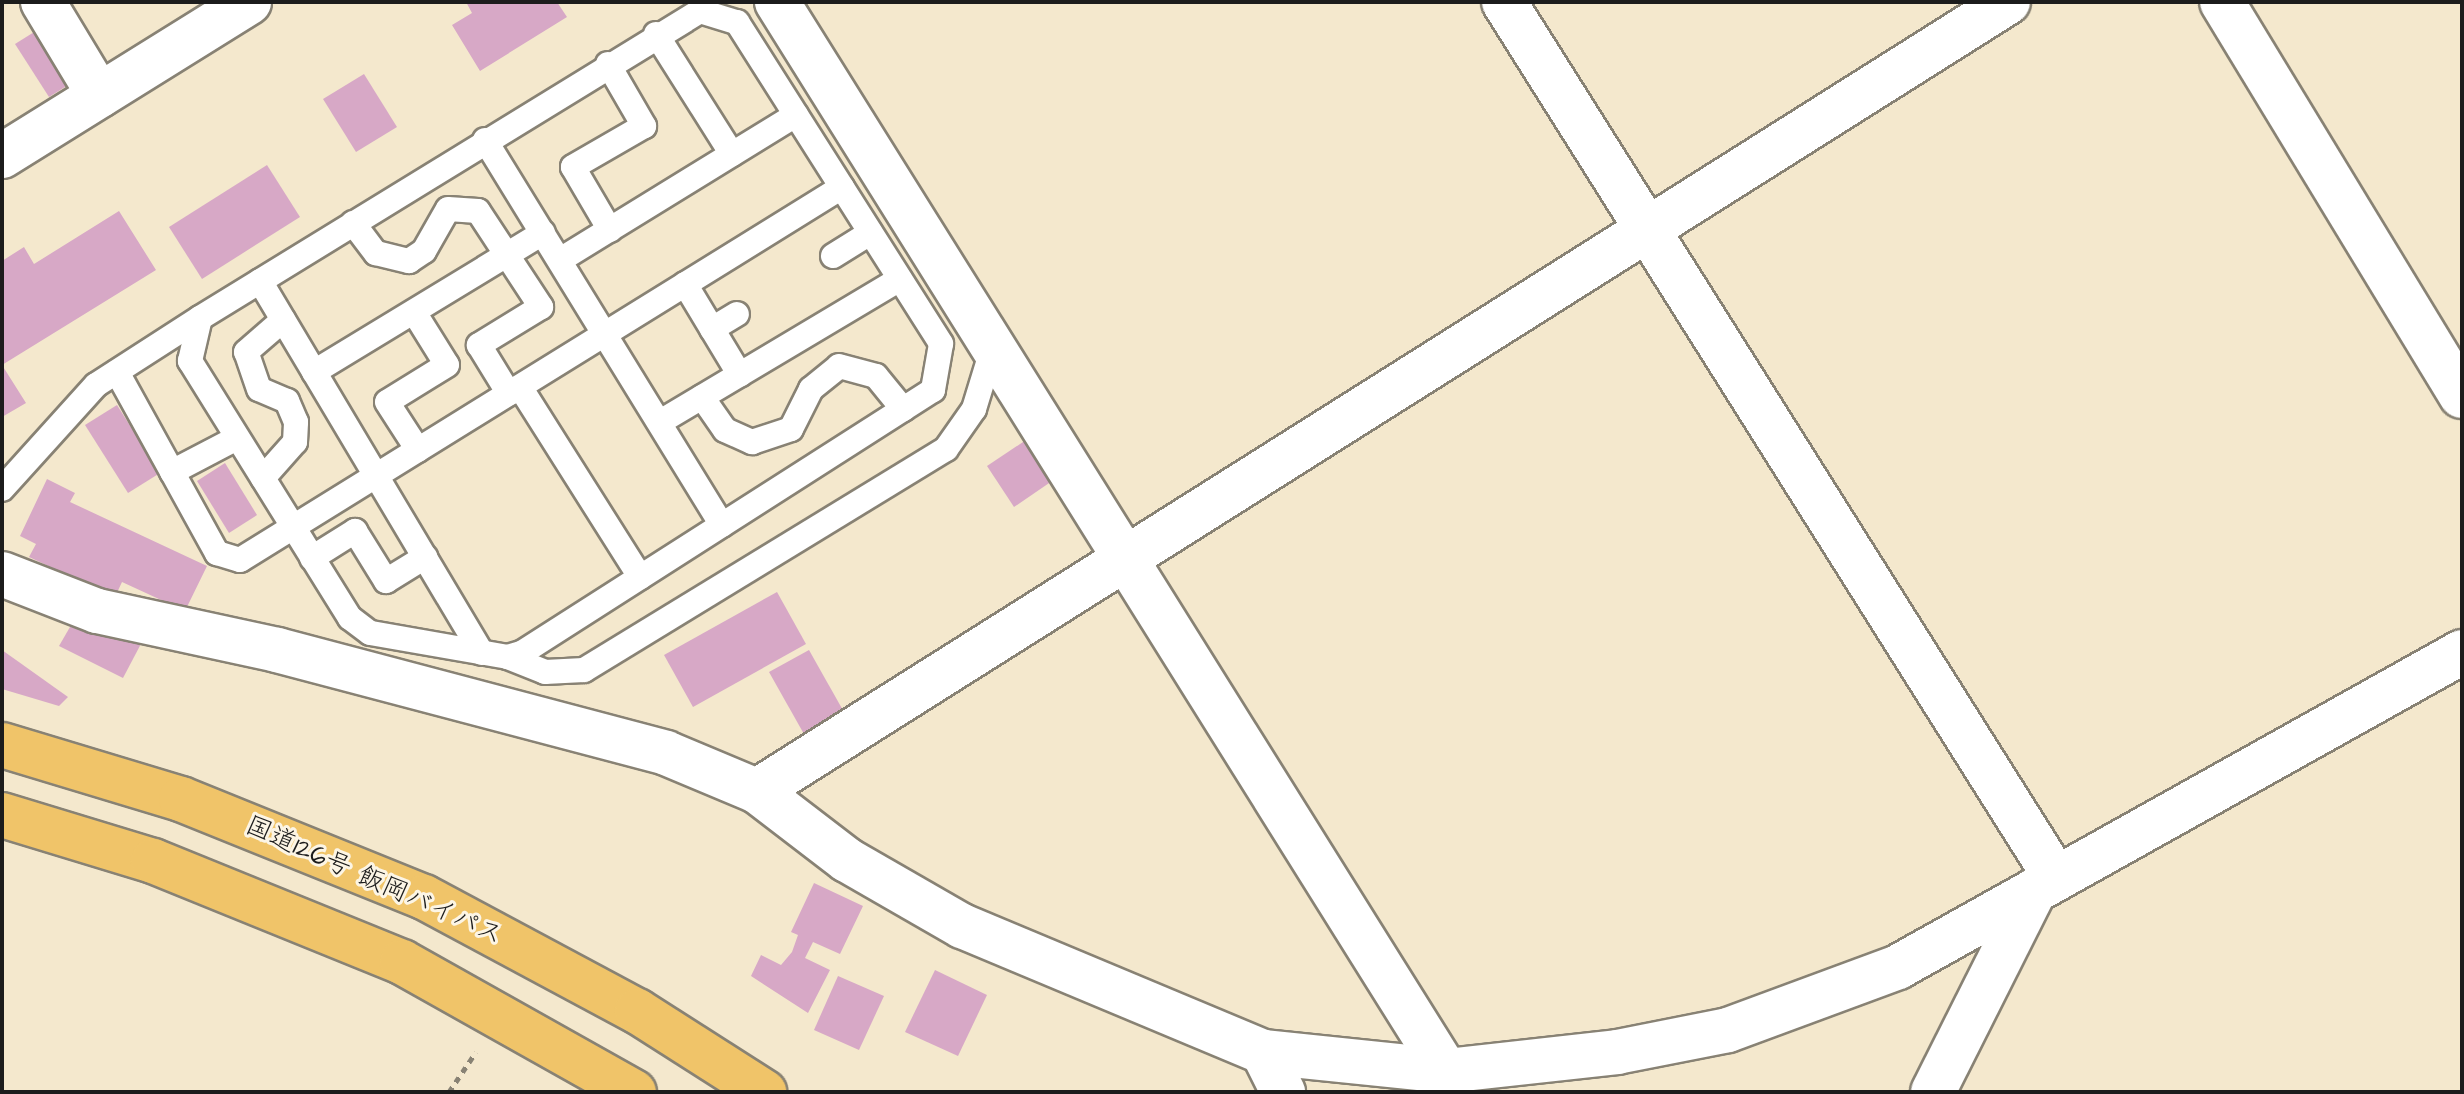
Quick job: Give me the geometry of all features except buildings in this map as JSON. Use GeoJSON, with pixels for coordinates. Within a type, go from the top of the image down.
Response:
{"type":"FeatureCollection","features":[{"type":"Feature","properties":{"kind":"highway","name":"国道126号 飯岡バイパス"},"geometry":{"type":"LineString","coordinates":[[2,745],[181,799],[424,897],[637,1011],[764,1092]]}},
{"type":"Feature","properties":{"kind":"highway"},"geometry":{"type":"LineString","coordinates":[[2,815],[153,861],[402,962],[634,1092]]}},
{"type":"Feature","properties":{"kind":"street"},"geometry":{"type":"LineString","coordinates":[[43,2],[99,95]]}},
{"type":"Feature","properties":{"kind":"street"},"geometry":{"type":"LineString","coordinates":[[2,156],[249,2]]}},
{"type":"Feature","properties":{"kind":"street"},"geometry":{"type":"LineString","coordinates":[[777,2],[1446,1071]]}},
{"type":"Feature","properties":{"kind":"street"},"geometry":{"type":"LineString","coordinates":[[1504,2],[1648,229],[2045,885]]}},
{"type":"Feature","properties":{"kind":"street"},"geometry":{"type":"LineString","coordinates":[[757,791],[2008,2]]}},
{"type":"Feature","properties":{"kind":"street"},"geometry":{"type":"LineString","coordinates":[[2222,2],[2462,396]]}},
{"type":"Feature","properties":{"kind":"street"},"geometry":{"type":"LineString","coordinates":[[2,574],[124,619],[277,650],[666,753],[757,791],[847,860],[962,926],[1263,1052],[1446,1071],[1617,1052],[1728,1030],[1898,967],[2462,652]]}},
{"type":"Feature","properties":{"kind":"street"},"geometry":{"type":"LineString","coordinates":[[1933,1092],[2045,885]]}},
{"type":"Feature","properties":{"kind":"street"},"geometry":{"type":"LineString","coordinates":[[1263,1052],[1283,1092]]}},
{"type":"Feature","properties":{"kind":"lane"},"geometry":{"type":"LineString","coordinates":[[2,489],[117,372],[200,318],[656,34],[700,11],[737,22],[941,344],[933,390],[640,577],[508,657]]}},
{"type":"Feature","properties":{"kind":"lane"},"geometry":{"type":"LineString","coordinates":[[656,34],[732,154]]}},
{"type":"Feature","properties":{"kind":"lane"},"geometry":{"type":"LineString","coordinates":[[608,64],[644,126],[573,167],[610,230]]}},
{"type":"Feature","properties":{"kind":"lane"},"geometry":{"type":"LineString","coordinates":[[560,260],[796,115]]}},
{"type":"Feature","properties":{"kind":"lane"},"geometry":{"type":"LineString","coordinates":[[485,140],[722,525]]}},
{"type":"Feature","properties":{"kind":"lane"},"geometry":{"type":"LineString","coordinates":[[117,372],[217,553],[240,560],[842,187]]}},
{"type":"Feature","properties":{"kind":"lane"},"geometry":{"type":"LineString","coordinates":[[353,223],[376,253],[409,261],[424,251],[448,209],[462,206],[478,211],[541,307],[479,345],[514,390],[640,577]]}},
{"type":"Feature","properties":{"kind":"lane"},"geometry":{"type":"LineString","coordinates":[[314,372],[543,233]]}},
{"type":"Feature","properties":{"kind":"lane"},"geometry":{"type":"LineString","coordinates":[[833,256],[870,233]]}},
{"type":"Feature","properties":{"kind":"lane"},"geometry":{"type":"LineString","coordinates":[[660,422],[900,279]]}},
{"type":"Feature","properties":{"kind":"lane"},"geometry":{"type":"LineString","coordinates":[[260,281],[482,653]]}},
{"type":"Feature","properties":{"kind":"lane"},"geometry":{"type":"LineString","coordinates":[[685,284],[740,375]]}},
{"type":"Feature","properties":{"kind":"lane"},"geometry":{"type":"LineString","coordinates":[[414,312],[447,365],[387,402],[418,450]]}},
{"type":"Feature","properties":{"kind":"lane"},"geometry":{"type":"LineString","coordinates":[[712,329],[737,314]]}},
{"type":"Feature","properties":{"kind":"lane"},"geometry":{"type":"LineString","coordinates":[[200,318],[190,361],[350,618],[370,633],[508,657],[545,672],[584,670],[946,449],[974,409],[993,347]]}},
{"type":"Feature","properties":{"kind":"lane"},"geometry":{"type":"LineString","coordinates":[[263,478],[295,442],[296,422],[287,401],[259,389],[246,352],[283,320]]}},
{"type":"Feature","properties":{"kind":"lane"},"geometry":{"type":"LineString","coordinates":[[702,397],[725,430],[752,442],[791,429],[811,389],[839,366],[876,376],[903,409]]}},
{"type":"Feature","properties":{"kind":"lane"},"geometry":{"type":"LineString","coordinates":[[172,472],[237,438]]}},
{"type":"Feature","properties":{"kind":"lane"},"geometry":{"type":"LineString","coordinates":[[312,558],[355,531],[386,581],[425,557]]}}]}
